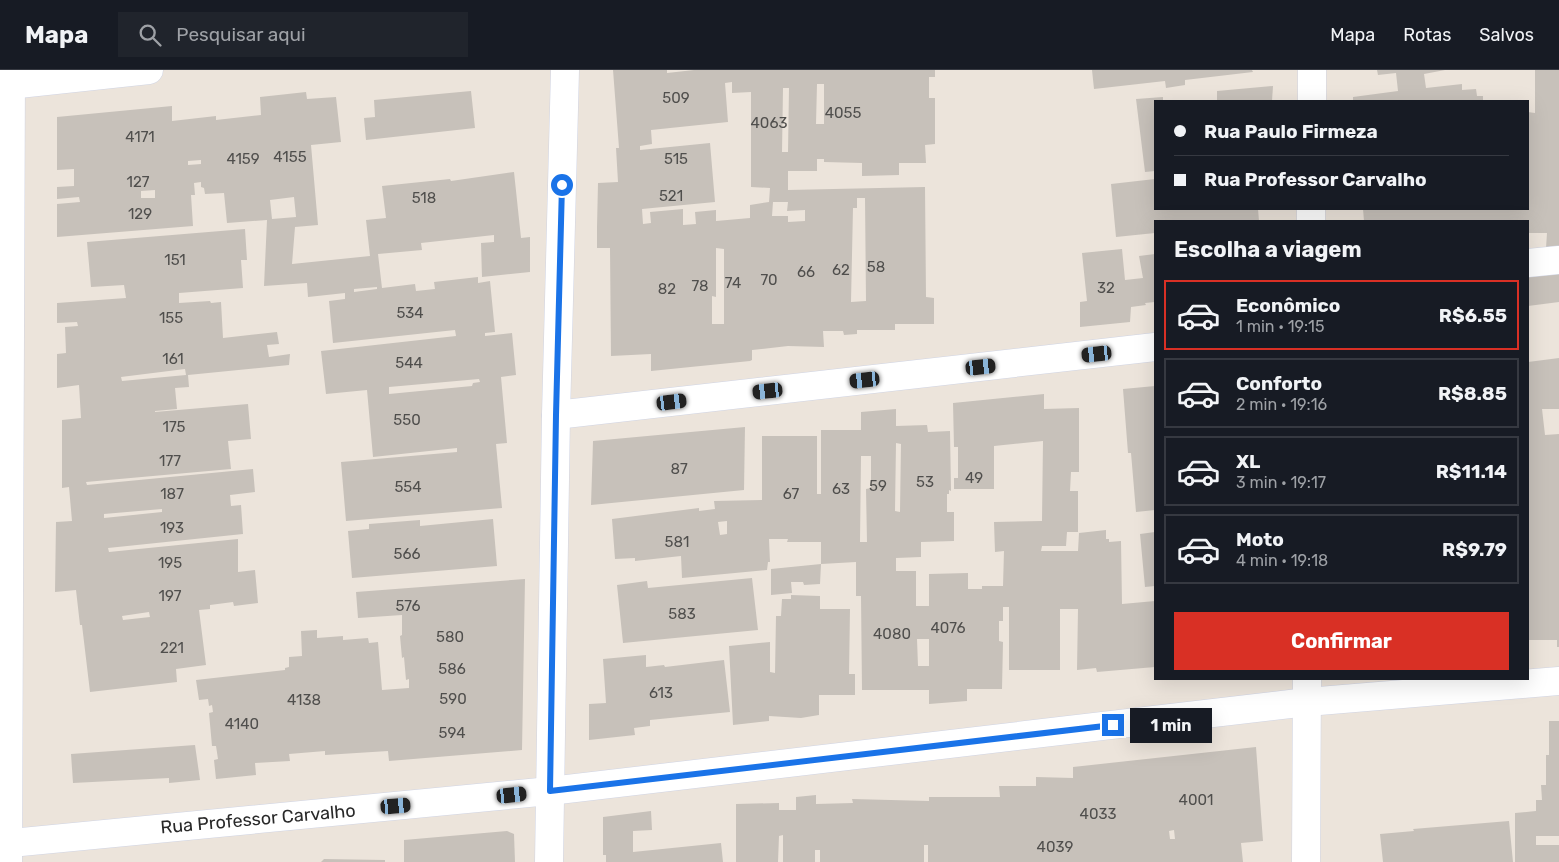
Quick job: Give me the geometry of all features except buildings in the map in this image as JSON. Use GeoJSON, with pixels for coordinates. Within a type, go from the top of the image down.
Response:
{"type":"FeatureCollection","features":[{"type":"Feature","properties":{"kind":"street"},"geometry":{"type":"LineString","coordinates":[[5,849],[7,80],[150,70]]}},
{"type":"Feature","properties":{"kind":"street"},"geometry":{"type":"LineString","coordinates":[[550,862],[556,415],[565,70]]}},
{"type":"Feature","properties":{"kind":"street"},"geometry":{"type":"LineString","coordinates":[[1312,70],[1312,100]]}},
{"type":"Feature","properties":{"kind":"street"},"geometry":{"type":"LineString","coordinates":[[1529,263],[1559,260]]}},
{"type":"Feature","properties":{"kind":"street"},"geometry":{"type":"LineString","coordinates":[[556,415],[1154,347]]}},
{"type":"Feature","properties":{"kind":"street","name":"Rua Professor Carvalho"},"geometry":{"type":"LineString","coordinates":[[5,849],[550,791],[1307,690],[1559,681]]}},
{"type":"Feature","properties":{"kind":"street"},"geometry":{"type":"LineString","coordinates":[[1306,862],[1307,690]]}},
{"type":"Feature","properties":{"kind":"route"},"geometry":{"type":"LineString","coordinates":[[562,185],[550,791],[1113,725]]}}]}
